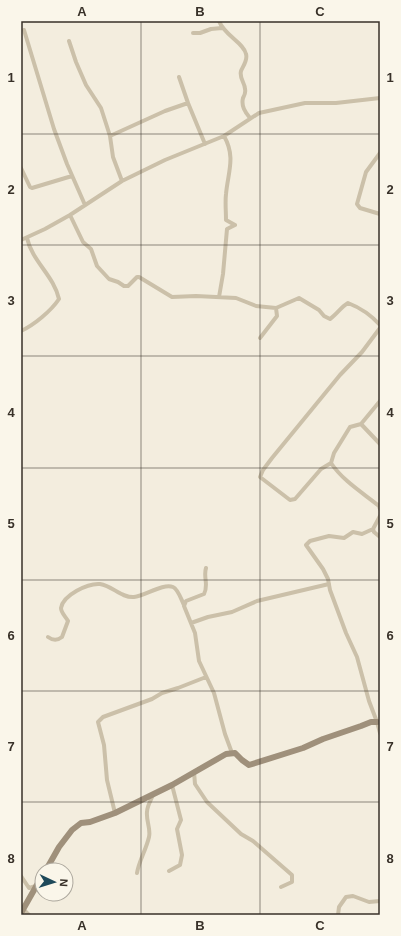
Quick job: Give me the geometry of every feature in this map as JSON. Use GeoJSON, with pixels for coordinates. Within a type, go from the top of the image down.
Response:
{"type":"FeatureCollection","features":[{"type":"Feature","properties":{"kind":"street"},"geometry":{"type":"LineString","coordinates":[[218,21],[222,28],[242,46],[246,53],[247,57],[240,74],[246,90],[242,104],[245,112],[250,118]]}},
{"type":"Feature","properties":{"kind":"street"},"geometry":{"type":"LineString","coordinates":[[193,33],[222,28]]}},
{"type":"Feature","properties":{"kind":"street"},"geometry":{"type":"LineString","coordinates":[[24,30],[54,129],[85,205]]}},
{"type":"Feature","properties":{"kind":"street"},"geometry":{"type":"LineString","coordinates":[[69,41],[86,85],[101,108],[110,136],[113,157],[122,181]]}},
{"type":"Feature","properties":{"kind":"street"},"geometry":{"type":"LineString","coordinates":[[179,78],[205,144]]}},
{"type":"Feature","properties":{"kind":"street"},"geometry":{"type":"LineString","coordinates":[[21,240],[70,215],[122,181],[165,160],[224,136],[259,113],[305,103],[380,98]]}},
{"type":"Feature","properties":{"kind":"street"},"geometry":{"type":"LineString","coordinates":[[110,136],[165,111],[188,103]]}},
{"type":"Feature","properties":{"kind":"street"},"geometry":{"type":"LineString","coordinates":[[219,297],[223,274],[227,229],[226,196],[231,164],[229,145],[224,136]]}},
{"type":"Feature","properties":{"kind":"street"},"geometry":{"type":"LineString","coordinates":[[380,154],[366,172],[357,204],[360,208],[380,214]]}},
{"type":"Feature","properties":{"kind":"street"},"geometry":{"type":"LineString","coordinates":[[21,168],[30,187],[32,188],[72,176]]}},
{"type":"Feature","properties":{"kind":"street"},"geometry":{"type":"LineString","coordinates":[[70,215],[83,242],[91,250],[97,266],[109,278],[124,286],[128,286],[137,277],[140,277],[172,297],[188,296],[236,298],[256,306],[276,308],[299,298],[330,319],[336,315],[342,306],[348,303],[356,306],[368,314],[380,327],[362,352],[340,375],[263,470],[260,477],[290,500],[296,499],[321,469],[331,464],[334,453],[350,427],[362,424],[380,401]]}},
{"type":"Feature","properties":{"kind":"street"},"geometry":{"type":"LineString","coordinates":[[226,220],[236,225],[227,229]]}},
{"type":"Feature","properties":{"kind":"street"},"geometry":{"type":"LineString","coordinates":[[21,331],[33,324],[53,307],[59,299],[55,288],[30,250],[27,238]]}},
{"type":"Feature","properties":{"kind":"street"},"geometry":{"type":"LineString","coordinates":[[260,338],[276,316],[276,308]]}},
{"type":"Feature","properties":{"kind":"street"},"geometry":{"type":"LineString","coordinates":[[362,424],[380,444]]}},
{"type":"Feature","properties":{"kind":"street"},"geometry":{"type":"LineString","coordinates":[[331,464],[344,479],[379,506],[380,509]]}},
{"type":"Feature","properties":{"kind":"street"},"geometry":{"type":"LineString","coordinates":[[380,516],[373,529],[362,534],[353,532],[344,538],[329,536],[308,543],[306,547],[323,569],[347,637],[357,657],[369,701],[378,722],[380,733]]}},
{"type":"Feature","properties":{"kind":"street"},"geometry":{"type":"LineString","coordinates":[[373,529],[374,532],[380,537]]}},
{"type":"Feature","properties":{"kind":"street"},"geometry":{"type":"LineString","coordinates":[[184,604],[186,601],[204,594],[206,591],[206,568]]}},
{"type":"Feature","properties":{"kind":"street"},"geometry":{"type":"LineString","coordinates":[[191,623],[208,617],[232,612],[257,601],[328,584]]}},
{"type":"Feature","properties":{"kind":"street"},"geometry":{"type":"LineString","coordinates":[[48,637],[57,640],[62,637],[68,621],[62,611],[62,604],[71,594],[89,585],[103,585],[124,595],[133,597],[164,587],[172,586],[176,589],[184,604],[195,633],[199,661],[214,694],[232,753]]}},
{"type":"Feature","properties":{"kind":"street"},"geometry":{"type":"LineString","coordinates":[[115,813],[107,780],[104,745],[98,722],[103,717],[206,677]]}},
{"type":"Feature","properties":{"kind":"street"},"geometry":{"type":"LineString","coordinates":[[51,862],[59,847],[72,830],[81,823],[90,822],[115,813],[153,795],[220,756],[232,753],[237,755],[249,765],[303,748],[323,739],[371,722],[378,722]]}},
{"type":"Feature","properties":{"kind":"street"},"geometry":{"type":"LineString","coordinates":[[194,772],[195,784],[207,802],[241,834],[253,841],[292,875],[292,882],[281,887]]}},
{"type":"Feature","properties":{"kind":"street"},"geometry":{"type":"LineString","coordinates":[[169,871],[180,865],[182,855],[177,829],[182,820],[172,785]]}},
{"type":"Feature","properties":{"kind":"street"},"geometry":{"type":"LineString","coordinates":[[137,873],[149,838],[150,830],[147,814],[153,795]]}},
{"type":"Feature","properties":{"kind":"street"},"geometry":{"type":"LineString","coordinates":[[21,876],[29,888],[34,887]]}},
{"type":"Feature","properties":{"kind":"street"},"geometry":{"type":"LineString","coordinates":[[29,915],[22,911],[34,891]]}},
{"type":"Feature","properties":{"kind":"street"},"geometry":{"type":"LineString","coordinates":[[338,915],[339,907],[346,897],[353,896],[369,902],[380,901]]}}]}
